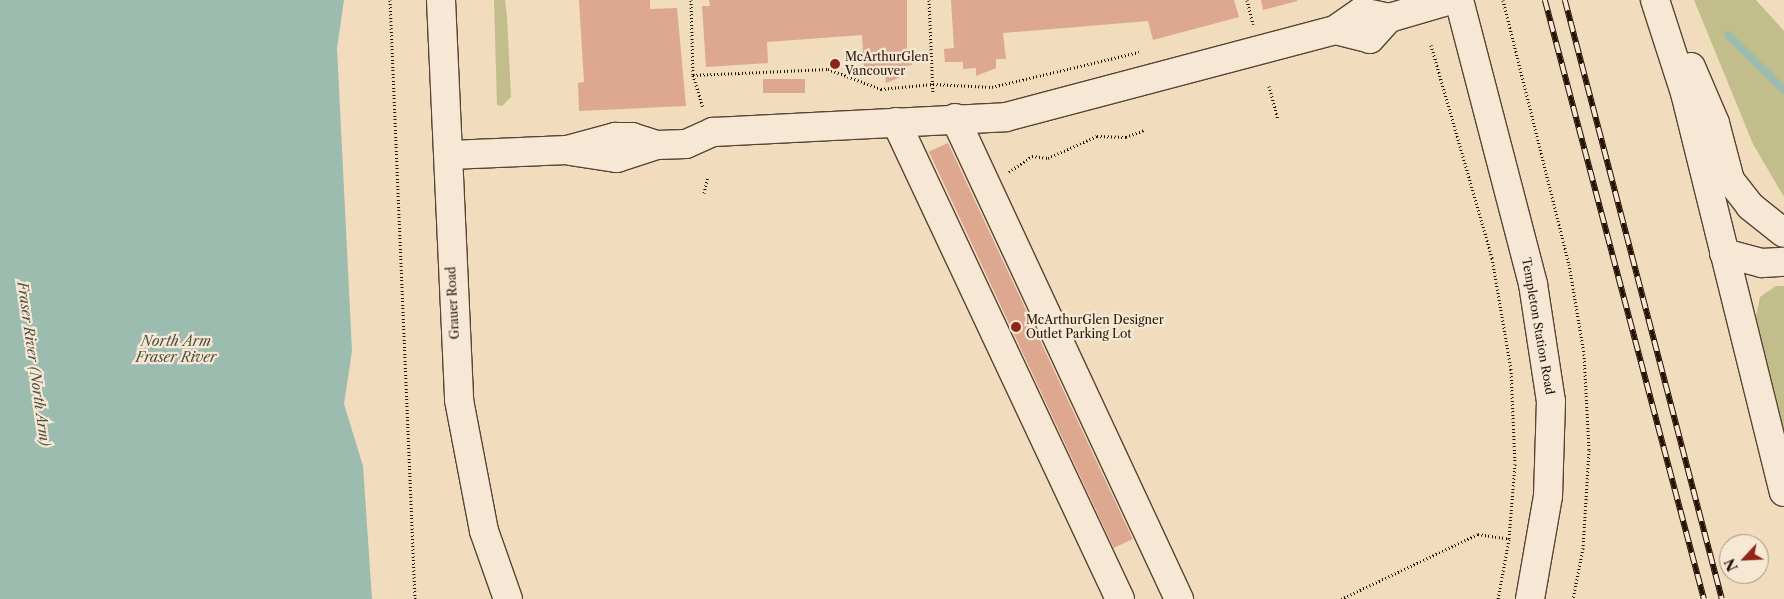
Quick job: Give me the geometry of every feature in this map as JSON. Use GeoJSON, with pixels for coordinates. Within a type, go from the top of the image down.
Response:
{"type":"FeatureCollection","features":[{"type":"Feature","properties":{"kind":"street","name":"Grauer Road"},"geometry":{"type":"LineString","coordinates":[[441,0],[450,156],[451,274],[459,400],[484,531],[508,599]]}},
{"type":"Feature","properties":{"kind":"street"},"geometry":{"type":"LineString","coordinates":[[450,156],[567,150],[615,137],[632,137],[657,145],[686,144],[713,132],[955,118],[1006,117],[1334,30],[1370,39],[1389,18],[1451,0]]}},
{"type":"Feature","properties":{"kind":"street","name":"Templeton Station Road"},"geometry":{"type":"LineString","coordinates":[[1459,0],[1533,284],[1551,400],[1548,496],[1530,599]]}},
{"type":"Feature","properties":{"kind":"street"},"geometry":{"type":"LineString","coordinates":[[1655,0],[1684,93],[1784,492]]}},
{"type":"Feature","properties":{"kind":"street"},"geometry":{"type":"LineString","coordinates":[[1659,0],[1705,98],[1730,180],[1750,206],[1784,233]]}},
{"type":"Feature","properties":{"kind":"street"},"geometry":{"type":"LineString","coordinates":[[955,118],[1179,599]]}},
{"type":"Feature","properties":{"kind":"street"},"geometry":{"type":"LineString","coordinates":[[896,122],[1120,599]]}},
{"type":"Feature","properties":{"kind":"street"},"geometry":{"type":"LineString","coordinates":[[1750,206],[1784,219]]}},
{"type":"Feature","properties":{"kind":"street"},"geometry":{"type":"LineString","coordinates":[[1724,253],[1777,266]]}},
{"type":"Feature","properties":{"kind":"path"},"geometry":{"type":"LineString","coordinates":[[390,0],[415,599]]}},
{"type":"Feature","properties":{"kind":"path"},"geometry":{"type":"LineString","coordinates":[[691,0],[693,75],[705,115]]}},
{"type":"Feature","properties":{"kind":"path"},"geometry":{"type":"LineString","coordinates":[[929,0],[933,98]]}},
{"type":"Feature","properties":{"kind":"path"},"geometry":{"type":"LineString","coordinates":[[1247,0],[1253,24]]}},
{"type":"Feature","properties":{"kind":"path"},"geometry":{"type":"LineString","coordinates":[[1243,27],[1262,22]]}},
{"type":"Feature","properties":{"kind":"path"},"geometry":{"type":"LineString","coordinates":[[1431,45],[1504,309],[1514,402],[1509,538],[1498,599]]}},
{"type":"Feature","properties":{"kind":"path"},"geometry":{"type":"LineString","coordinates":[[693,75],[828,69],[881,89],[933,84],[992,87],[1146,50]]}},
{"type":"Feature","properties":{"kind":"path"},"geometry":{"type":"LineString","coordinates":[[1269,86],[1278,119]]}},
{"type":"Feature","properties":{"kind":"path"},"geometry":{"type":"LineString","coordinates":[[988,187],[1001,183],[1015,164],[1032,156],[1048,158],[1097,136],[1126,138],[1144,130]]}},
{"type":"Feature","properties":{"kind":"path"},"geometry":{"type":"LineString","coordinates":[[704,192],[708,176]]}},
{"type":"Feature","properties":{"kind":"path"},"geometry":{"type":"LineString","coordinates":[[1341,599],[1478,534],[1509,538]]}},
{"type":"Feature","properties":{"kind":"shaded area"},"geometry":{"type":"Polygon","coordinates":[[[494,0],[505,0],[507,17],[511,97],[502,106],[497,105],[494,0]]]}},
{"type":"Feature","properties":{"kind":"shaded area"},"geometry":{"type":"Polygon","coordinates":[[[1694,0],[1756,0],[1784,31],[1784,197],[1753,144],[1694,0]]]}},
{"type":"Feature","properties":{"kind":"shaded area"},"geometry":{"type":"Polygon","coordinates":[[[1776,286],[1784,286],[1784,430],[1756,317],[1760,297],[1776,286]]]}},
{"type":"Feature","properties":{"kind":"water","name":"North Arm Fraser River"},"geometry":{"type":"Polygon","coordinates":[[[0,0],[344,0],[337,48],[352,351],[344,404],[363,466],[372,599],[0,599],[0,0]]]}},
{"type":"Feature","properties":{"kind":"building"},"geometry":{"type":"Polygon","coordinates":[[[579,0],[650,0],[650,9],[677,8],[686,106],[579,111],[578,83],[584,82],[579,0]]]}},
{"type":"Feature","properties":{"kind":"building"},"geometry":{"type":"Polygon","coordinates":[[[709,0],[907,0],[907,50],[921,53],[922,59],[912,60],[912,65],[905,66],[906,75],[886,83],[885,74],[872,75],[872,69],[864,69],[862,35],[767,42],[768,63],[706,67],[702,6],[710,6],[709,0]]]}},
{"type":"Feature","properties":{"kind":"building"},"geometry":{"type":"Polygon","coordinates":[[[951,0],[1234,0],[1239,17],[1153,40],[1148,21],[1003,33],[1006,59],[996,59],[996,68],[976,76],[976,68],[963,69],[963,62],[945,62],[944,49],[954,48],[951,0]]]}},
{"type":"Feature","properties":{"kind":"building"},"geometry":{"type":"Polygon","coordinates":[[[1261,0],[1297,0],[1297,1],[1263,10],[1261,0]]]}},
{"type":"Feature","properties":{"kind":"building"},"geometry":{"type":"Polygon","coordinates":[[[763,79],[805,79],[805,93],[763,93],[763,79]]]}},
{"type":"Feature","properties":{"kind":"building"},"geometry":{"type":"Polygon","coordinates":[[[948,143],[1133,539],[1114,548],[929,152],[948,143]]]}},
{"type":"Feature","properties":{"kind":"waterway"},"geometry":{"type":"LineString","coordinates":[[1728,35],[1784,90]]}},
{"type":"Feature","properties":{"kind":"railway"},"geometry":{"type":"LineString","coordinates":[[1545,0],[1704,599]]}},
{"type":"Feature","properties":{"kind":"railway"},"geometry":{"type":"LineString","coordinates":[[1565,0],[1722,599]]}},
{"type":"Feature","properties":{"kind":"place","name":"McArthurGlen Vancouver"},"geometry":{"type":"Point","coordinates":[835,64]}},
{"type":"Feature","properties":{"kind":"place","name":"McArthurGlen Designer Outlet Parking Lot"},"geometry":{"type":"Point","coordinates":[1016,327]}},
{"type":"Feature","properties":{"kind":"water label","name":"Fraser River (North Arm)"},"geometry":{"type":"Point","coordinates":[34,364]}}]}
